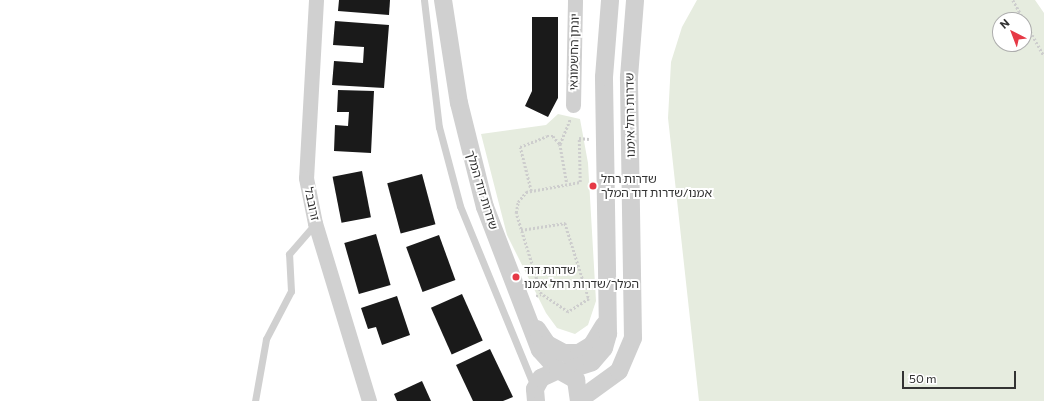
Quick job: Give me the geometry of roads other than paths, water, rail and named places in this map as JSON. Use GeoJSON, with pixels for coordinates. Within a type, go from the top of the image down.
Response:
{"type":"FeatureCollection","features":[{"type":"Feature","properties":{"kind":"street","name":"זרובבל"},"geometry":{"type":"LineString","coordinates":[[316,0],[306,178],[315,223],[369,401]]}},
{"type":"Feature","properties":{"kind":"street","name":"שדרות דוד המלך"},"geometry":{"type":"LineString","coordinates":[[440,0],[446,23]]}},
{"type":"Feature","properties":{"kind":"street","name":"שדרות דוד המלך"},"geometry":{"type":"LineString","coordinates":[[443,0],[458,103],[483,199],[540,350],[562,371],[576,380],[579,401]]}},
{"type":"Feature","properties":{"kind":"street","name":"יונתן החשמונאי"},"geometry":{"type":"LineString","coordinates":[[573,105],[575,0]]}},
{"type":"Feature","properties":{"kind":"street","name":"שדרות רחל אימנו"},"geometry":{"type":"LineString","coordinates":[[536,391],[546,374],[579,369],[600,354],[608,334],[610,312],[604,77],[610,0]]}},
{"type":"Feature","properties":{"kind":"street","name":"שדרות רחל אימנו"},"geometry":{"type":"LineString","coordinates":[[579,401],[618,371],[633,338],[629,77],[635,0]]}},
{"type":"Feature","properties":{"kind":"street"},"geometry":{"type":"LineString","coordinates":[[523,306],[547,344],[564,353],[579,353],[601,334],[610,312]]}},
{"type":"Feature","properties":{"kind":"street","name":"שדרות דוד המלך"},"geometry":{"type":"LineString","coordinates":[[536,391],[540,350]]}},
{"type":"Feature","properties":{"kind":"lane"},"geometry":{"type":"LineString","coordinates":[[424,0],[439,127],[460,206],[536,391]]}},
{"type":"Feature","properties":{"kind":"lane"},"geometry":{"type":"LineString","coordinates":[[255,401],[266,339],[291,290],[289,254],[315,223]]}},
{"type":"Feature","properties":{"kind":"place","name":"שדרות רחל אמנו/שדרות דוד המלך"},"geometry":{"type":"Point","coordinates":[593,186]}},
{"type":"Feature","properties":{"kind":"place","name":"שדרות דוד המלך/שדרות רחל אמנו"},"geometry":{"type":"Point","coordinates":[516,277]}}]}
